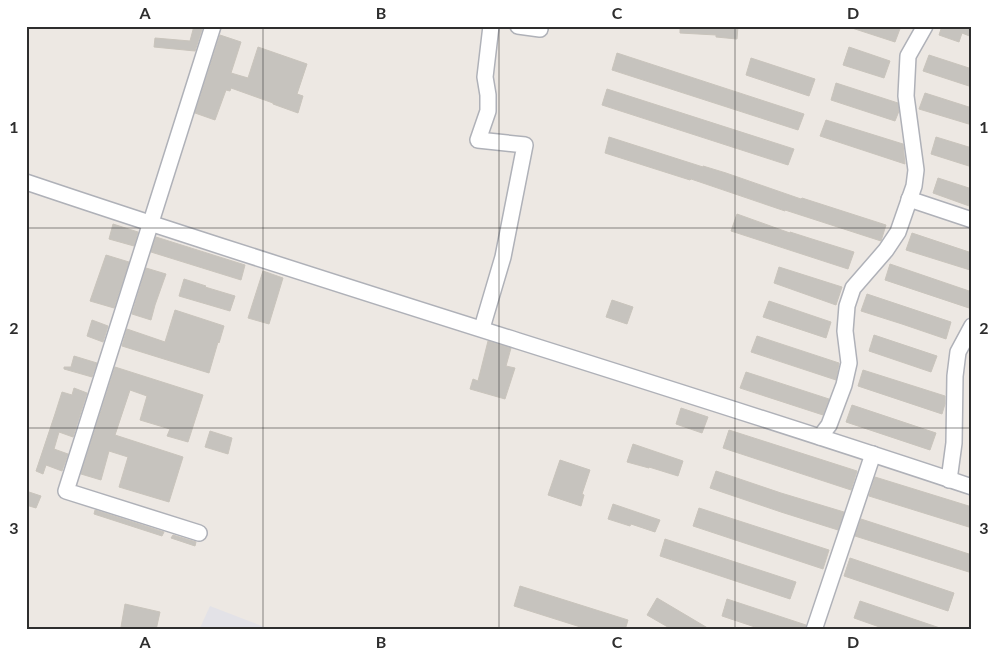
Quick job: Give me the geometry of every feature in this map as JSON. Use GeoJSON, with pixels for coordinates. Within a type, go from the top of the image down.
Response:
{"type":"FeatureCollection","features":[{"type":"Feature","properties":{"kind":"street"},"geometry":{"type":"LineString","coordinates":[[199,533],[66,491],[213,26]]}},
{"type":"Feature","properties":{"kind":"street"},"geometry":{"type":"LineString","coordinates":[[482,328],[504,257],[525,144],[478,140],[488,111],[485,78],[492,26]]}},
{"type":"Feature","properties":{"kind":"street"},"geometry":{"type":"LineString","coordinates":[[518,26],[540,29]]}},
{"type":"Feature","properties":{"kind":"street"},"geometry":{"type":"LineString","coordinates":[[820,437],[829,425],[844,385],[849,363],[845,331],[847,306],[853,288],[886,250],[898,232],[914,186],[916,170],[906,96],[908,56],[925,26]]}},
{"type":"Feature","properties":{"kind":"street"},"geometry":{"type":"LineString","coordinates":[[26,182],[150,224],[482,328],[972,487]]}},
{"type":"Feature","properties":{"kind":"street"},"geometry":{"type":"LineString","coordinates":[[909,199],[972,220]]}},
{"type":"Feature","properties":{"kind":"street"},"geometry":{"type":"LineString","coordinates":[[949,480],[954,443],[958,352],[972,326]]}},
{"type":"Feature","properties":{"kind":"street"},"geometry":{"type":"LineString","coordinates":[[814,630],[873,454]]}},
{"type":"Feature","properties":{"kind":"shaded area"},"geometry":{"type":"Polygon","coordinates":[[[210,606],[272,630],[199,630],[210,606]]]}},
{"type":"Feature","properties":{"kind":"building"},"geometry":{"type":"Polygon","coordinates":[[[194,26],[203,26],[195,51],[154,47],[155,38],[190,41],[194,26]]]}},
{"type":"Feature","properties":{"kind":"building"},"geometry":{"type":"Polygon","coordinates":[[[680,26],[738,26],[737,39],[716,37],[716,35],[680,33],[680,26]]]}},
{"type":"Feature","properties":{"kind":"building"},"geometry":{"type":"Polygon","coordinates":[[[853,26],[901,26],[895,42],[852,28],[853,26]]]}},
{"type":"Feature","properties":{"kind":"building"},"geometry":{"type":"Polygon","coordinates":[[[942,26],[972,26],[972,37],[962,33],[959,42],[939,35],[942,26]]]}},
{"type":"Feature","properties":{"kind":"building"},"geometry":{"type":"Polygon","coordinates":[[[220,35],[241,42],[231,73],[248,78],[258,47],[307,64],[297,94],[303,96],[298,113],[231,88],[230,91],[226,90],[215,120],[195,113],[220,35]]]}},
{"type":"Feature","properties":{"kind":"building"},"geometry":{"type":"Polygon","coordinates":[[[849,47],[890,61],[884,78],[843,65],[849,47]]]}},
{"type":"Feature","properties":{"kind":"building"},"geometry":{"type":"Polygon","coordinates":[[[617,53],[804,114],[798,130],[612,70],[617,53]]]}},
{"type":"Feature","properties":{"kind":"building"},"geometry":{"type":"Polygon","coordinates":[[[929,55],[972,69],[972,87],[923,71],[929,55]]]}},
{"type":"Feature","properties":{"kind":"building"},"geometry":{"type":"Polygon","coordinates":[[[751,58],[815,79],[809,96],[746,75],[751,58]]]}},
{"type":"Feature","properties":{"kind":"building"},"geometry":{"type":"Polygon","coordinates":[[[836,83],[898,103],[899,111],[895,121],[831,100],[836,83]]]}},
{"type":"Feature","properties":{"kind":"building"},"geometry":{"type":"Polygon","coordinates":[[[607,89],[794,149],[788,165],[602,105],[607,89]]]}},
{"type":"Feature","properties":{"kind":"building"},"geometry":{"type":"Polygon","coordinates":[[[925,93],[972,108],[972,125],[919,109],[925,93]]]}},
{"type":"Feature","properties":{"kind":"building"},"geometry":{"type":"Polygon","coordinates":[[[826,120],[903,144],[905,164],[820,136],[826,120]]]}},
{"type":"Feature","properties":{"kind":"building"},"geometry":{"type":"Polygon","coordinates":[[[609,137],[886,225],[881,241],[605,153],[609,137]]]}},
{"type":"Feature","properties":{"kind":"building"},"geometry":{"type":"Polygon","coordinates":[[[936,137],[972,148],[972,167],[931,154],[936,137]]]}},
{"type":"Feature","properties":{"kind":"building"},"geometry":{"type":"Polygon","coordinates":[[[938,178],[972,189],[972,207],[933,193],[938,178]]]}},
{"type":"Feature","properties":{"kind":"building"},"geometry":{"type":"Polygon","coordinates":[[[737,214],[790,233],[854,252],[848,269],[731,231],[737,214]]]}},
{"type":"Feature","properties":{"kind":"building"},"geometry":{"type":"Polygon","coordinates":[[[113,224],[138,232],[134,246],[109,239],[113,224]]]}},
{"type":"Feature","properties":{"kind":"building"},"geometry":{"type":"Polygon","coordinates":[[[912,233],[972,253],[970,270],[906,250],[912,233]]]}},
{"type":"Feature","properties":{"kind":"building"},"geometry":{"type":"Polygon","coordinates":[[[156,237],[245,265],[241,280],[151,252],[156,237]]]}},
{"type":"Feature","properties":{"kind":"building"},"geometry":{"type":"Polygon","coordinates":[[[106,255],[129,262],[114,308],[90,301],[106,255]]]}},
{"type":"Feature","properties":{"kind":"building"},"geometry":{"type":"Polygon","coordinates":[[[890,264],[972,292],[969,308],[885,280],[890,264]]]}},
{"type":"Feature","properties":{"kind":"building"},"geometry":{"type":"Polygon","coordinates":[[[779,267],[842,287],[836,305],[774,283],[779,267]]]}},
{"type":"Feature","properties":{"kind":"building"},"geometry":{"type":"Polygon","coordinates":[[[146,268],[166,274],[151,320],[132,314],[146,268]]]}},
{"type":"Feature","properties":{"kind":"building"},"geometry":{"type":"Polygon","coordinates":[[[263,271],[283,278],[269,324],[248,318],[263,271]]]}},
{"type":"Feature","properties":{"kind":"building"},"geometry":{"type":"Polygon","coordinates":[[[184,279],[235,296],[230,311],[179,296],[184,279]]]}},
{"type":"Feature","properties":{"kind":"building"},"geometry":{"type":"Polygon","coordinates":[[[867,294],[951,322],[946,339],[861,311],[867,294]]]}},
{"type":"Feature","properties":{"kind":"building"},"geometry":{"type":"Polygon","coordinates":[[[612,300],[633,307],[627,324],[606,317],[612,300]]]}},
{"type":"Feature","properties":{"kind":"building"},"geometry":{"type":"Polygon","coordinates":[[[769,301],[831,322],[826,338],[763,317],[769,301]]]}},
{"type":"Feature","properties":{"kind":"building"},"geometry":{"type":"Polygon","coordinates":[[[175,310],[224,326],[209,373],[122,346],[127,329],[165,342],[175,310]]]}},
{"type":"Feature","properties":{"kind":"building"},"geometry":{"type":"Polygon","coordinates":[[[92,320],[108,326],[103,342],[87,336],[92,320]]]}},
{"type":"Feature","properties":{"kind":"building"},"geometry":{"type":"Polygon","coordinates":[[[874,335],[937,356],[931,372],[869,351],[874,335]]]}},
{"type":"Feature","properties":{"kind":"building"},"geometry":{"type":"Polygon","coordinates":[[[757,336],[839,363],[836,380],[751,352],[757,336]]]}},
{"type":"Feature","properties":{"kind":"building"},"geometry":{"type":"Polygon","coordinates":[[[488,341],[511,348],[506,366],[515,368],[505,399],[470,389],[473,379],[478,381],[488,341]]]}},
{"type":"Feature","properties":{"kind":"building"},"geometry":{"type":"Polygon","coordinates":[[[74,356],[97,363],[92,377],[64,369],[64,367],[71,367],[74,356]]]}},
{"type":"Feature","properties":{"kind":"building"},"geometry":{"type":"Polygon","coordinates":[[[115,367],[203,395],[188,442],[167,436],[170,429],[140,420],[147,396],[130,390],[115,435],[183,457],[169,502],[119,487],[128,457],[109,451],[101,480],[81,474],[115,367]]]}},
{"type":"Feature","properties":{"kind":"building"},"geometry":{"type":"Polygon","coordinates":[[[863,370],[945,396],[942,414],[858,386],[863,370]]]}},
{"type":"Feature","properties":{"kind":"building"},"geometry":{"type":"Polygon","coordinates":[[[746,372],[829,399],[823,415],[740,388],[746,372]]]}},
{"type":"Feature","properties":{"kind":"building"},"geometry":{"type":"Polygon","coordinates":[[[74,388],[87,393],[73,437],[59,432],[54,449],[68,454],[62,471],[46,465],[43,474],[36,471],[62,392],[72,395],[74,388]]]}},
{"type":"Feature","properties":{"kind":"building"},"geometry":{"type":"Polygon","coordinates":[[[852,405],[936,433],[930,450],[846,422],[852,405]]]}},
{"type":"Feature","properties":{"kind":"building"},"geometry":{"type":"Polygon","coordinates":[[[681,408],[708,417],[702,433],[676,424],[681,408]]]}},
{"type":"Feature","properties":{"kind":"building"},"geometry":{"type":"Polygon","coordinates":[[[729,430],[857,471],[851,490],[723,448],[729,430]]]}},
{"type":"Feature","properties":{"kind":"building"},"geometry":{"type":"Polygon","coordinates":[[[210,431],[232,438],[228,454],[205,447],[210,431]]]}},
{"type":"Feature","properties":{"kind":"building"},"geometry":{"type":"Polygon","coordinates":[[[633,444],[683,461],[678,476],[627,462],[633,444]]]}},
{"type":"Feature","properties":{"kind":"building"},"geometry":{"type":"Polygon","coordinates":[[[560,460],[590,470],[582,494],[584,495],[581,506],[548,495],[560,460]]]}},
{"type":"Feature","properties":{"kind":"building"},"geometry":{"type":"Polygon","coordinates":[[[716,471],[844,512],[838,530],[710,488],[716,471]]]}},
{"type":"Feature","properties":{"kind":"building"},"geometry":{"type":"Polygon","coordinates":[[[875,477],[972,507],[972,528],[869,496],[875,477]]]}},
{"type":"Feature","properties":{"kind":"building"},"geometry":{"type":"Polygon","coordinates":[[[26,491],[41,496],[36,508],[26,505],[26,491]]]}},
{"type":"Feature","properties":{"kind":"building"},"geometry":{"type":"Polygon","coordinates":[[[613,504],[660,520],[655,532],[608,519],[613,504]]]}},
{"type":"Feature","properties":{"kind":"building"},"geometry":{"type":"Polygon","coordinates":[[[699,508],[829,550],[823,569],[693,526],[699,508]]]}},
{"type":"Feature","properties":{"kind":"building"},"geometry":{"type":"Polygon","coordinates":[[[95,510],[164,532],[162,536],[94,514],[95,510]]]}},
{"type":"Feature","properties":{"kind":"building"},"geometry":{"type":"Polygon","coordinates":[[[861,519],[972,555],[972,573],[855,536],[861,519]]]}},
{"type":"Feature","properties":{"kind":"building"},"geometry":{"type":"Polygon","coordinates":[[[173,535],[196,542],[195,546],[171,538],[173,535]]]}},
{"type":"Feature","properties":{"kind":"building"},"geometry":{"type":"Polygon","coordinates":[[[665,539],[796,582],[790,599],[660,556],[665,539]]]}},
{"type":"Feature","properties":{"kind":"building"},"geometry":{"type":"Polygon","coordinates":[[[850,558],[954,593],[948,611],[844,576],[850,558]]]}},
{"type":"Feature","properties":{"kind":"building"},"geometry":{"type":"Polygon","coordinates":[[[520,586],[628,620],[625,630],[590,630],[514,606],[520,586]]]}},
{"type":"Feature","properties":{"kind":"building"},"geometry":{"type":"Polygon","coordinates":[[[657,598],[711,630],[673,630],[647,615],[657,598]]]}},
{"type":"Feature","properties":{"kind":"building"},"geometry":{"type":"Polygon","coordinates":[[[727,599],[806,625],[805,630],[764,630],[722,616],[727,599]]]}},
{"type":"Feature","properties":{"kind":"building"},"geometry":{"type":"Polygon","coordinates":[[[860,601],[940,628],[940,630],[888,630],[854,618],[860,601]]]}},
{"type":"Feature","properties":{"kind":"building"},"geometry":{"type":"Polygon","coordinates":[[[125,604],[160,612],[156,630],[133,630],[121,627],[125,604]]]}}]}
